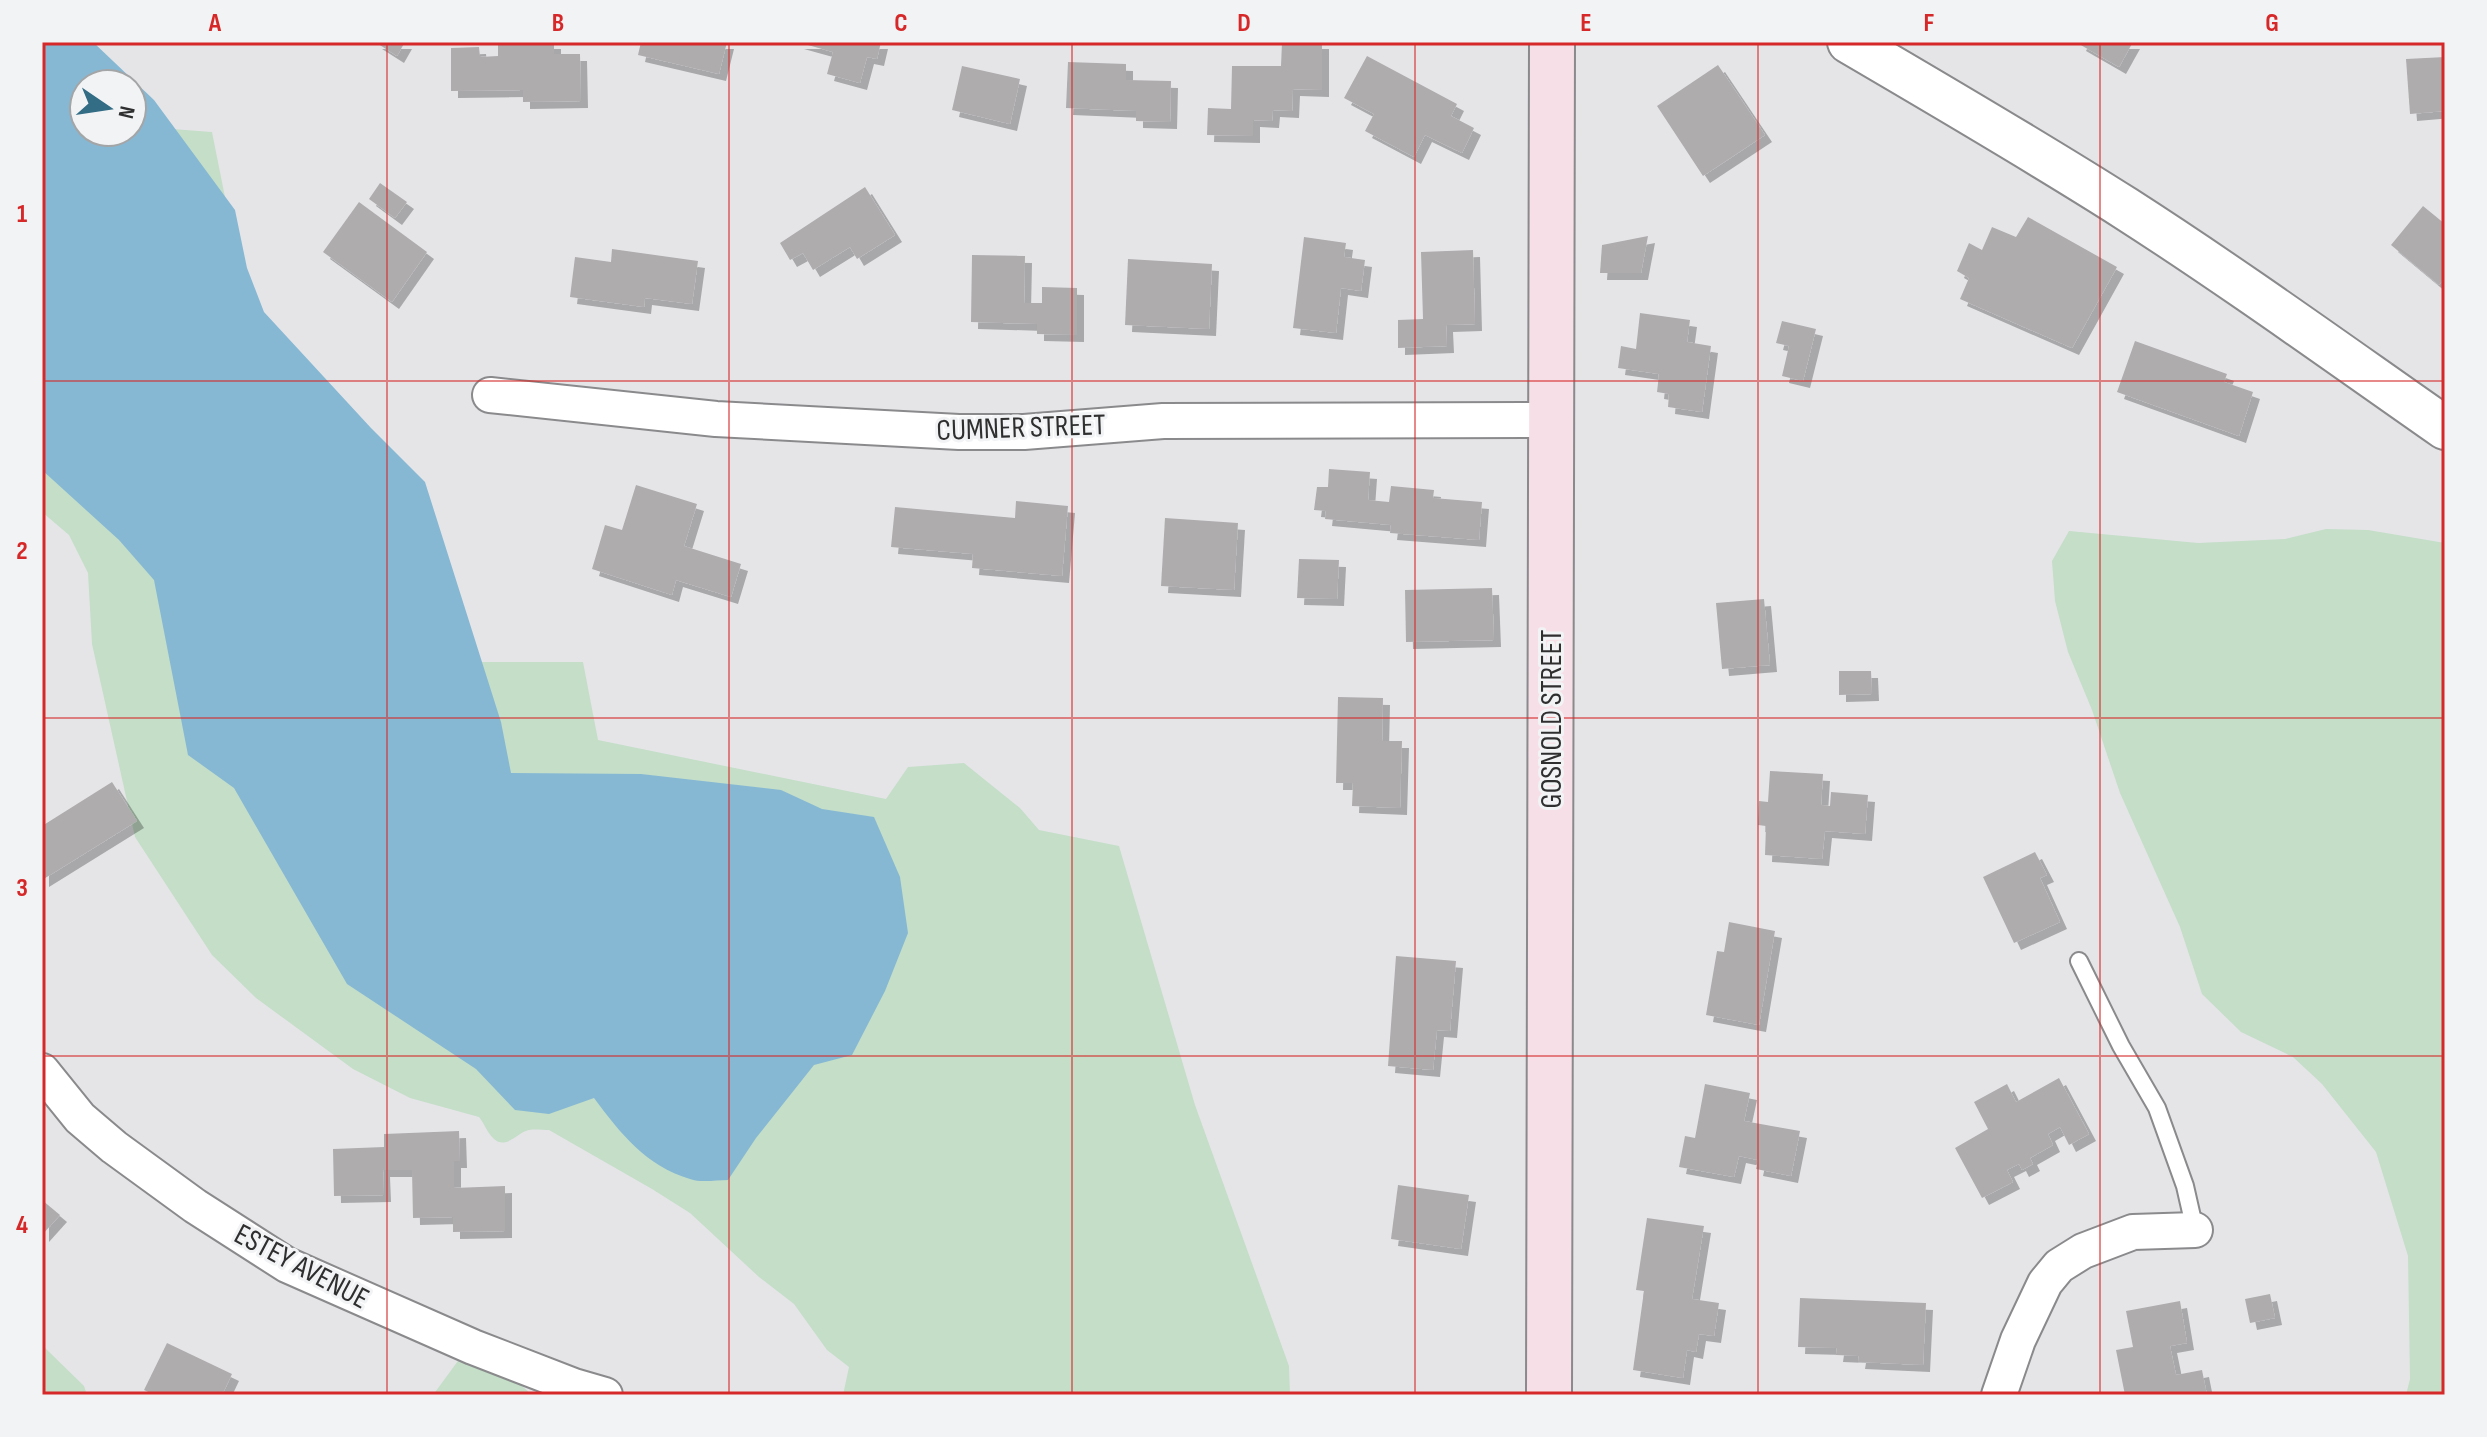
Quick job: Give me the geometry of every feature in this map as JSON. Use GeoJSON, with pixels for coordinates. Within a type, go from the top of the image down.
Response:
{"type":"FeatureCollection","features":[{"type":"Feature","properties":{"kind":"main road","name":"GOSNOLD STREET"},"geometry":{"type":"LineString","coordinates":[[1549,1395],[1552,42]]}},
{"type":"Feature","properties":{"kind":"street"},"geometry":{"type":"LineString","coordinates":[[1849,42],[2124,207],[2445,428]]}},
{"type":"Feature","properties":{"kind":"street","name":"CUMNER STREET"},"geometry":{"type":"LineString","coordinates":[[490,395],[716,419],[959,432],[1024,432],[1163,421],[1553,420]]}},
{"type":"Feature","properties":{"kind":"street","name":"ESTEY AVENUE"},"geometry":{"type":"LineString","coordinates":[[42,1071],[80,1118],[114,1147],[195,1206],[287,1265],[473,1347],[605,1395]]}},
{"type":"Feature","properties":{"kind":"street"},"geometry":{"type":"LineString","coordinates":[[1999,1395],[2025,1326],[2045,1283],[2059,1266],[2083,1251],[2133,1232],[2195,1230]]}},
{"type":"Feature","properties":{"kind":"lane"},"geometry":{"type":"LineString","coordinates":[[2079,961],[2121,1046],[2157,1108],[2185,1186],[2195,1230]]}},
{"type":"Feature","properties":{"kind":"green space"},"geometry":{"type":"Polygon","coordinates":[[[42,120],[68,127],[68,148],[148,148],[148,127],[212,132],[318,662],[583,662],[598,740],[886,799],[908,767],[964,763],[1020,808],[1039,830],[1119,846],[1195,1105],[1289,1366],[1290,1395],[843,1395],[849,1367],[827,1350],[794,1304],[759,1277],[690,1213],[549,1130],[529,1130],[507,1142],[498,1142],[479,1117],[410,1098],[353,1069],[256,998],[212,955],[135,837],[92,644],[88,573],[69,535],[42,512],[42,120]]]}},
{"type":"Feature","properties":{"kind":"green space"},"geometry":{"type":"Polygon","coordinates":[[[2326,529],[2368,530],[2445,543],[2445,1395],[2406,1395],[2410,1379],[2408,1256],[2376,1152],[2322,1084],[2293,1057],[2241,1032],[2202,994],[2180,927],[2120,793],[2092,710],[2068,652],[2055,601],[2052,561],[2069,531],[2198,543],[2285,539],[2326,529]]]}},
{"type":"Feature","properties":{"kind":"green space"},"geometry":{"type":"Polygon","coordinates":[[[42,1345],[84,1386],[87,1395],[42,1395],[42,1345]]]}},
{"type":"Feature","properties":{"kind":"green space"},"geometry":{"type":"Polygon","coordinates":[[[463,1354],[507,1372],[532,1395],[433,1395],[463,1354]]]}},
{"type":"Feature","properties":{"kind":"water"},"geometry":{"type":"Polygon","coordinates":[[[42,42],[93,42],[120,68],[68,68],[68,148],[148,148],[148,94],[235,210],[247,268],[264,312],[425,482],[501,722],[511,773],[641,774],[781,790],[822,809],[874,817],[900,877],[908,933],[885,991],[852,1055],[814,1065],[756,1138],[728,1180],[694,1180],[660,1166],[624,1136],[594,1098],[549,1114],[515,1110],[476,1069],[347,984],[234,788],[188,755],[154,580],[119,540],[42,470],[42,42]]]}},
{"type":"Feature","properties":{"kind":"building"},"geometry":{"type":"Polygon","coordinates":[[[375,42],[405,42],[397,56],[375,42]]]}},
{"type":"Feature","properties":{"kind":"building"},"geometry":{"type":"Polygon","coordinates":[[[498,42],[554,42],[554,54],[580,54],[581,101],[523,102],[523,90],[451,91],[451,48],[479,47],[480,57],[498,56],[498,42]]]}},
{"type":"Feature","properties":{"kind":"building"},"geometry":{"type":"Polygon","coordinates":[[[641,42],[727,42],[719,74],[638,55],[641,42]]]}},
{"type":"Feature","properties":{"kind":"building"},"geometry":{"type":"Polygon","coordinates":[[[797,42],[881,42],[877,59],[867,57],[860,83],[827,74],[833,52],[797,42]]]}},
{"type":"Feature","properties":{"kind":"building"},"geometry":{"type":"Polygon","coordinates":[[[1282,42],[1322,42],[1322,90],[1293,89],[1292,111],[1273,110],[1272,121],[1253,120],[1253,136],[1207,135],[1208,108],[1231,109],[1232,66],[1281,66],[1282,42]]]}},
{"type":"Feature","properties":{"kind":"building"},"geometry":{"type":"Polygon","coordinates":[[[2080,42],[2133,42],[2119,67],[2080,42]]]}},
{"type":"Feature","properties":{"kind":"building"},"geometry":{"type":"Polygon","coordinates":[[[1367,56],[1457,104],[1451,116],[1474,128],[1462,153],[1425,135],[1414,157],[1365,131],[1374,114],[1344,98],[1367,56]]]}},
{"type":"Feature","properties":{"kind":"building"},"geometry":{"type":"Polygon","coordinates":[[[2445,57],[2445,111],[2410,114],[2406,59],[2445,57]]]}},
{"type":"Feature","properties":{"kind":"building"},"geometry":{"type":"Polygon","coordinates":[[[1068,62],[1126,64],[1126,80],[1171,81],[1170,122],[1136,121],[1136,111],[1066,108],[1068,62]]]}},
{"type":"Feature","properties":{"kind":"building"},"geometry":{"type":"Polygon","coordinates":[[[1718,65],[1765,135],[1703,176],[1657,106],[1718,65]]]}},
{"type":"Feature","properties":{"kind":"building"},"geometry":{"type":"Polygon","coordinates":[[[962,66],[1020,79],[1010,124],[952,110],[962,66]]]}},
{"type":"Feature","properties":{"kind":"building"},"geometry":{"type":"Polygon","coordinates":[[[380,183],[407,202],[395,218],[369,199],[380,183]]]}},
{"type":"Feature","properties":{"kind":"building"},"geometry":{"type":"Polygon","coordinates":[[[865,187],[895,235],[857,259],[850,247],[813,270],[803,253],[790,260],[780,243],[865,187]]]}},
{"type":"Feature","properties":{"kind":"building"},"geometry":{"type":"Polygon","coordinates":[[[359,202],[427,252],[392,302],[323,252],[359,202]]]}},
{"type":"Feature","properties":{"kind":"building"},"geometry":{"type":"Polygon","coordinates":[[[2423,206],[2445,224],[2445,277],[2439,285],[2391,245],[2423,206]]]}},
{"type":"Feature","properties":{"kind":"building"},"geometry":{"type":"Polygon","coordinates":[[[2028,217],[2117,267],[2072,348],[1960,299],[1969,278],[1957,271],[1969,243],[1982,250],[1992,227],[2016,237],[2028,217]]]}},
{"type":"Feature","properties":{"kind":"building"},"geometry":{"type":"Polygon","coordinates":[[[1648,236],[1641,273],[1600,273],[1602,245],[1648,236]]]}},
{"type":"Feature","properties":{"kind":"building"},"geometry":{"type":"Polygon","coordinates":[[[1304,237],[1346,243],[1344,257],[1365,260],[1361,291],[1341,288],[1336,333],[1293,328],[1304,237]]]}},
{"type":"Feature","properties":{"kind":"building"},"geometry":{"type":"Polygon","coordinates":[[[612,249],[698,261],[692,304],[645,298],[644,307],[570,297],[575,257],[611,262],[612,249]]]}},
{"type":"Feature","properties":{"kind":"building"},"geometry":{"type":"Polygon","coordinates":[[[1473,250],[1475,324],[1446,325],[1447,346],[1398,348],[1398,320],[1423,319],[1421,252],[1473,250]]]}},
{"type":"Feature","properties":{"kind":"building"},"geometry":{"type":"Polygon","coordinates":[[[972,255],[1025,256],[1024,303],[1042,303],[1042,287],[1077,288],[1077,335],[1037,334],[1037,324],[971,322],[972,255]]]}},
{"type":"Feature","properties":{"kind":"building"},"geometry":{"type":"Polygon","coordinates":[[[1128,259],[1212,264],[1209,329],[1125,325],[1128,259]]]}},
{"type":"Feature","properties":{"kind":"building"},"geometry":{"type":"Polygon","coordinates":[[[1640,313],[1690,320],[1687,342],[1711,346],[1702,412],[1668,407],[1669,394],[1657,392],[1659,374],[1618,368],[1621,346],[1636,349],[1640,313]]]}},
{"type":"Feature","properties":{"kind":"building"},"geometry":{"type":"Polygon","coordinates":[[[1782,321],[1816,329],[1803,381],[1782,376],[1789,346],[1776,343],[1782,321]]]}},
{"type":"Feature","properties":{"kind":"building"},"geometry":{"type":"Polygon","coordinates":[[[2135,341],[2227,374],[2224,382],[2253,392],[2239,436],[2117,392],[2135,341]]]}},
{"type":"Feature","properties":{"kind":"building"},"geometry":{"type":"Polygon","coordinates":[[[1329,469],[1370,472],[1368,500],[1389,502],[1391,486],[1434,490],[1433,498],[1482,502],[1479,540],[1390,533],[1391,525],[1325,519],[1326,511],[1314,510],[1317,487],[1328,487],[1329,469]]]}},
{"type":"Feature","properties":{"kind":"building"},"geometry":{"type":"Polygon","coordinates":[[[636,485],[697,504],[684,546],[741,564],[731,597],[676,580],[672,595],[592,569],[605,525],[622,530],[636,485]]]}},
{"type":"Feature","properties":{"kind":"building"},"geometry":{"type":"Polygon","coordinates":[[[1016,501],[1068,506],[1062,576],[972,568],[973,554],[891,547],[895,507],[1015,518],[1016,501]]]}},
{"type":"Feature","properties":{"kind":"building"},"geometry":{"type":"Polygon","coordinates":[[[1165,518],[1238,523],[1234,590],[1161,586],[1165,518]]]}},
{"type":"Feature","properties":{"kind":"building"},"geometry":{"type":"Polygon","coordinates":[[[1299,559],[1339,560],[1337,599],[1297,598],[1299,559]]]}},
{"type":"Feature","properties":{"kind":"building"},"geometry":{"type":"Polygon","coordinates":[[[1492,588],[1494,640],[1406,642],[1405,590],[1492,588]]]}},
{"type":"Feature","properties":{"kind":"building"},"geometry":{"type":"Polygon","coordinates":[[[1764,599],[1770,665],[1722,669],[1716,603],[1764,599]]]}},
{"type":"Feature","properties":{"kind":"building"},"geometry":{"type":"Polygon","coordinates":[[[1839,671],[1871,671],[1872,694],[1839,695],[1839,671]]]}},
{"type":"Feature","properties":{"kind":"building"},"geometry":{"type":"Polygon","coordinates":[[[1338,697],[1383,698],[1382,741],[1402,741],[1400,808],[1352,806],[1353,783],[1336,783],[1338,697]]]}},
{"type":"Feature","properties":{"kind":"building"},"geometry":{"type":"Polygon","coordinates":[[[1770,771],[1823,774],[1821,805],[1830,806],[1831,792],[1868,795],[1865,834],[1825,831],[1822,859],[1765,855],[1766,826],[1758,825],[1759,801],[1768,802],[1770,771]]]}},
{"type":"Feature","properties":{"kind":"building"},"geometry":{"type":"Polygon","coordinates":[[[112,782],[137,821],[42,880],[42,826],[112,782]]]}},
{"type":"Feature","properties":{"kind":"building"},"geometry":{"type":"Polygon","coordinates":[[[2035,852],[2047,875],[2040,878],[2060,922],[2014,943],[1983,877],[2035,852]]]}},
{"type":"Feature","properties":{"kind":"building"},"geometry":{"type":"Polygon","coordinates":[[[1729,922],[1775,931],[1759,1025],[1706,1015],[1717,951],[1724,952],[1729,922]]]}},
{"type":"Feature","properties":{"kind":"building"},"geometry":{"type":"Polygon","coordinates":[[[1396,956],[1456,961],[1450,1031],[1437,1030],[1433,1070],[1388,1066],[1396,956]]]}},
{"type":"Feature","properties":{"kind":"building"},"geometry":{"type":"Polygon","coordinates":[[[2059,1078],[2089,1134],[2069,1145],[2060,1127],[2048,1134],[2053,1145],[2030,1158],[2033,1164],[2022,1170],[2019,1164],[2007,1170],[2013,1182],[1982,1198],[1955,1148],[1988,1129],[1974,1102],[2007,1084],[2016,1102],[2059,1078]]]}},
{"type":"Feature","properties":{"kind":"building"},"geometry":{"type":"Polygon","coordinates":[[[1705,1084],[1750,1093],[1744,1121],[1800,1131],[1791,1176],[1756,1169],[1758,1160],[1739,1156],[1734,1177],[1679,1167],[1685,1136],[1695,1138],[1705,1084]]]}},
{"type":"Feature","properties":{"kind":"building"},"geometry":{"type":"Polygon","coordinates":[[[459,1131],[460,1161],[454,1161],[454,1188],[505,1186],[505,1231],[453,1232],[453,1217],[413,1218],[412,1170],[383,1170],[384,1195],[334,1196],[333,1149],[384,1147],[384,1134],[459,1131]]]}},
{"type":"Feature","properties":{"kind":"building"},"geometry":{"type":"Polygon","coordinates":[[[1398,1185],[1469,1195],[1461,1249],[1391,1239],[1398,1185]]]}},
{"type":"Feature","properties":{"kind":"building"},"geometry":{"type":"Polygon","coordinates":[[[42,1200],[60,1215],[42,1235],[42,1200]]]}},
{"type":"Feature","properties":{"kind":"building"},"geometry":{"type":"Polygon","coordinates":[[[1647,1218],[1704,1226],[1692,1299],[1719,1303],[1714,1336],[1699,1334],[1696,1352],[1687,1350],[1683,1378],[1633,1370],[1644,1291],[1636,1290],[1647,1218]]]}},
{"type":"Feature","properties":{"kind":"building"},"geometry":{"type":"Polygon","coordinates":[[[2270,1294],[2275,1318],[2250,1323],[2245,1299],[2270,1294]]]}},
{"type":"Feature","properties":{"kind":"building"},"geometry":{"type":"Polygon","coordinates":[[[1800,1298],[1926,1303],[1923,1365],[1858,1362],[1859,1356],[1836,1355],[1837,1348],[1798,1347],[1800,1298]]]}},
{"type":"Feature","properties":{"kind":"building"},"geometry":{"type":"Polygon","coordinates":[[[2180,1301],[2187,1343],[2170,1346],[2176,1375],[2202,1370],[2207,1395],[2125,1395],[2116,1350],[2133,1347],[2126,1311],[2180,1301]]]}},
{"type":"Feature","properties":{"kind":"building"},"geometry":{"type":"Polygon","coordinates":[[[167,1343],[232,1374],[222,1395],[155,1395],[144,1390],[167,1343]]]}}]}
